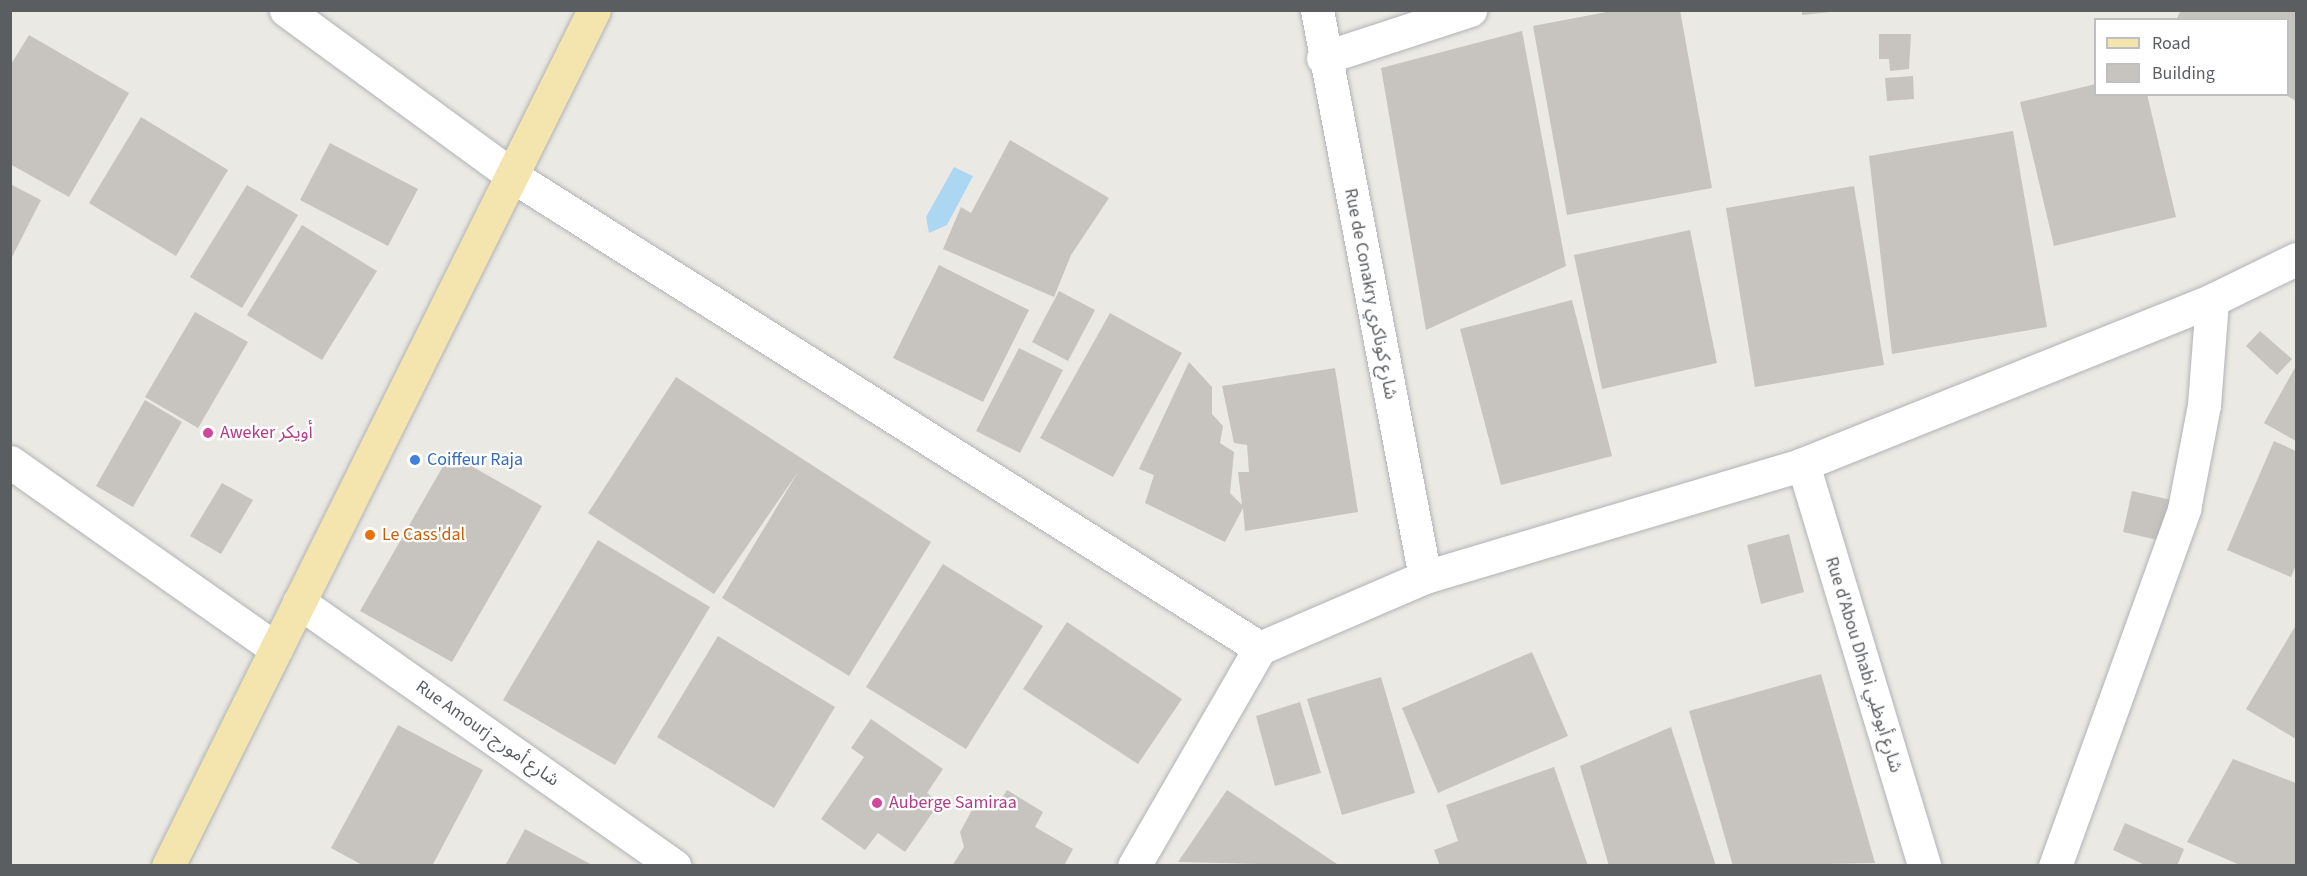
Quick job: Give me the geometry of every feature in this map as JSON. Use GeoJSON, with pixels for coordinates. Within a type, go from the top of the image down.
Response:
{"type":"FeatureCollection","features":[{"type":"Feature","properties":{"kind":"main road"},"geometry":{"type":"LineString","coordinates":[[168,866],[514,177],[594,10]]}},
{"type":"Feature","properties":{"kind":"street"},"geometry":{"type":"LineString","coordinates":[[286,10],[514,177],[1260,648]]}},
{"type":"Feature","properties":{"kind":"street","name":"Rue de Conakry شارع كوناكري"},"geometry":{"type":"LineString","coordinates":[[1317,10],[1323,58],[1425,577]]}},
{"type":"Feature","properties":{"kind":"street"},"geometry":{"type":"LineString","coordinates":[[1323,58],[1470,10]]}},
{"type":"Feature","properties":{"kind":"street"},"geometry":{"type":"LineString","coordinates":[[1134,866],[1260,648],[1425,577],[1803,464],[2212,300],[2296,259]]}},
{"type":"Feature","properties":{"kind":"street"},"geometry":{"type":"LineString","coordinates":[[2055,866],[2184,509],[2204,405],[2212,300]]}},
{"type":"Feature","properties":{"kind":"street"},"geometry":{"type":"LineString","coordinates":[[10,462],[276,649]]}},
{"type":"Feature","properties":{"kind":"street","name":"Rue d'Abou Dhabi شارع أبوظبي"},"geometry":{"type":"LineString","coordinates":[[1803,464],[1924,866]]}},
{"type":"Feature","properties":{"kind":"street","name":"Rue Amourj شارع أمورج"},"geometry":{"type":"LineString","coordinates":[[299,603],[674,866]]}},
{"type":"Feature","properties":{"kind":"water"},"geometry":{"type":"Polygon","coordinates":[[[954,167],[973,176],[947,225],[929,233],[926,217],[954,167]]]}},
{"type":"Feature","properties":{"kind":"building"},"geometry":{"type":"Polygon","coordinates":[[[1617,10],[1680,10],[1712,188],[1567,215],[1533,26],[1617,10]]]}},
{"type":"Feature","properties":{"kind":"building"},"geometry":{"type":"Polygon","coordinates":[[[1802,10],[1830,10],[1830,12],[1802,15],[1802,10]]]}},
{"type":"Feature","properties":{"kind":"building"},"geometry":{"type":"Polygon","coordinates":[[[2181,10],[2296,10],[2296,101],[2287,96],[2289,18],[2177,18],[2181,10]]]}},
{"type":"Feature","properties":{"kind":"building"},"geometry":{"type":"Polygon","coordinates":[[[1522,31],[1566,266],[1426,330],[1381,68],[1522,31]]]}},
{"type":"Feature","properties":{"kind":"building"},"geometry":{"type":"Polygon","coordinates":[[[1879,34],[1911,34],[1909,69],[1890,71],[1889,59],[1879,59],[1879,34]]]}},
{"type":"Feature","properties":{"kind":"building"},"geometry":{"type":"Polygon","coordinates":[[[29,35],[129,93],[69,197],[10,164],[10,66],[29,35]]]}},
{"type":"Feature","properties":{"kind":"building"},"geometry":{"type":"Polygon","coordinates":[[[1913,76],[1914,99],[1887,101],[1885,78],[1913,76]]]}},
{"type":"Feature","properties":{"kind":"building"},"geometry":{"type":"Polygon","coordinates":[[[2094,84],[2094,96],[2147,96],[2176,217],[2054,246],[2020,102],[2094,84]]]}},
{"type":"Feature","properties":{"kind":"building"},"geometry":{"type":"Polygon","coordinates":[[[141,117],[228,170],[176,256],[89,203],[141,117]]]}},
{"type":"Feature","properties":{"kind":"building"},"geometry":{"type":"Polygon","coordinates":[[[2013,131],[2047,327],[1892,354],[1869,156],[2013,131]]]}},
{"type":"Feature","properties":{"kind":"building"},"geometry":{"type":"Polygon","coordinates":[[[1010,140],[1109,198],[1071,255],[1054,297],[943,249],[961,207],[971,213],[1010,140]]]}},
{"type":"Feature","properties":{"kind":"building"},"geometry":{"type":"Polygon","coordinates":[[[330,143],[418,189],[388,246],[300,200],[330,143]]]}},
{"type":"Feature","properties":{"kind":"building"},"geometry":{"type":"Polygon","coordinates":[[[10,184],[41,200],[10,261],[10,184]]]}},
{"type":"Feature","properties":{"kind":"building"},"geometry":{"type":"Polygon","coordinates":[[[247,185],[298,215],[242,308],[190,277],[247,185]]]}},
{"type":"Feature","properties":{"kind":"building"},"geometry":{"type":"Polygon","coordinates":[[[1854,186],[1884,365],[1755,387],[1726,208],[1854,186]]]}},
{"type":"Feature","properties":{"kind":"building"},"geometry":{"type":"Polygon","coordinates":[[[302,225],[377,271],[322,360],[247,315],[302,225]]]}},
{"type":"Feature","properties":{"kind":"building"},"geometry":{"type":"Polygon","coordinates":[[[1690,230],[1717,363],[1602,389],[1574,255],[1690,230]]]}},
{"type":"Feature","properties":{"kind":"building"},"geometry":{"type":"Polygon","coordinates":[[[939,265],[1029,310],[983,402],[893,358],[939,265]]]}},
{"type":"Feature","properties":{"kind":"building"},"geometry":{"type":"Polygon","coordinates":[[[1059,291],[1095,310],[1068,361],[1032,342],[1059,291]]]}},
{"type":"Feature","properties":{"kind":"building"},"geometry":{"type":"Polygon","coordinates":[[[1572,300],[1612,456],[1501,485],[1460,329],[1572,300]]]}},
{"type":"Feature","properties":{"kind":"building"},"geometry":{"type":"Polygon","coordinates":[[[195,312],[248,342],[198,428],[145,397],[195,312]]]}},
{"type":"Feature","properties":{"kind":"building"},"geometry":{"type":"Polygon","coordinates":[[[1110,313],[1182,353],[1113,477],[1040,438],[1110,313]]]}},
{"type":"Feature","properties":{"kind":"building"},"geometry":{"type":"Polygon","coordinates":[[[2260,331],[2292,359],[2277,375],[2246,346],[2260,331]]]}},
{"type":"Feature","properties":{"kind":"building"},"geometry":{"type":"Polygon","coordinates":[[[1019,348],[1063,370],[1020,453],[976,431],[1019,348]]]}},
{"type":"Feature","properties":{"kind":"building"},"geometry":{"type":"Polygon","coordinates":[[[1189,362],[1212,387],[1212,414],[1223,426],[1220,443],[1234,452],[1230,493],[1242,505],[1238,472],[1249,472],[1247,445],[1234,443],[1222,386],[1335,368],[1358,512],[1245,531],[1243,508],[1225,542],[1145,503],[1154,475],[1139,469],[1189,362]]]}},
{"type":"Feature","properties":{"kind":"building"},"geometry":{"type":"Polygon","coordinates":[[[2296,366],[2296,441],[2264,423],[2296,366]]]}},
{"type":"Feature","properties":{"kind":"building"},"geometry":{"type":"Polygon","coordinates":[[[676,377],[931,542],[849,676],[722,598],[798,472],[714,594],[588,513],[676,377]]]}},
{"type":"Feature","properties":{"kind":"building"},"geometry":{"type":"Polygon","coordinates":[[[145,400],[182,422],[133,507],[96,486],[145,400]]]}},
{"type":"Feature","properties":{"kind":"building"},"geometry":{"type":"Polygon","coordinates":[[[2274,441],[2296,451],[2296,565],[2291,577],[2227,550],[2274,441]]]}},
{"type":"Feature","properties":{"kind":"building"},"geometry":{"type":"Polygon","coordinates":[[[450,454],[542,506],[452,662],[360,611],[450,454]]]}},
{"type":"Feature","properties":{"kind":"building"},"geometry":{"type":"Polygon","coordinates":[[[222,483],[253,500],[221,554],[190,536],[222,483]]]}},
{"type":"Feature","properties":{"kind":"building"},"geometry":{"type":"Polygon","coordinates":[[[2132,491],[2171,500],[2162,541],[2123,532],[2132,491]]]}},
{"type":"Feature","properties":{"kind":"building"},"geometry":{"type":"Polygon","coordinates":[[[1789,534],[1804,592],[1761,604],[1747,545],[1789,534]]]}},
{"type":"Feature","properties":{"kind":"building"},"geometry":{"type":"Polygon","coordinates":[[[598,540],[710,607],[615,765],[503,700],[598,540]]]}},
{"type":"Feature","properties":{"kind":"building"},"geometry":{"type":"Polygon","coordinates":[[[943,564],[1043,626],[966,749],[866,687],[943,564]]]}},
{"type":"Feature","properties":{"kind":"building"},"geometry":{"type":"Polygon","coordinates":[[[1067,622],[1182,699],[1138,764],[1023,689],[1067,622]]]}},
{"type":"Feature","properties":{"kind":"building"},"geometry":{"type":"Polygon","coordinates":[[[2296,625],[2296,739],[2246,709],[2296,625]]]}},
{"type":"Feature","properties":{"kind":"building"},"geometry":{"type":"Polygon","coordinates":[[[718,636],[835,707],[774,808],[657,737],[718,636]]]}},
{"type":"Feature","properties":{"kind":"building"},"geometry":{"type":"Polygon","coordinates":[[[1532,652],[1568,736],[1438,793],[1402,708],[1532,652]]]}},
{"type":"Feature","properties":{"kind":"building"},"geometry":{"type":"Polygon","coordinates":[[[1821,674],[1875,863],[1733,866],[1689,711],[1821,674]]]}},
{"type":"Feature","properties":{"kind":"building"},"geometry":{"type":"Polygon","coordinates":[[[1381,677],[1415,793],[1342,815],[1307,699],[1381,677]]]}},
{"type":"Feature","properties":{"kind":"building"},"geometry":{"type":"Polygon","coordinates":[[[1300,702],[1321,773],[1275,786],[1256,716],[1300,702]]]}},
{"type":"Feature","properties":{"kind":"building"},"geometry":{"type":"Polygon","coordinates":[[[871,719],[943,769],[927,793],[940,802],[905,852],[878,833],[865,850],[821,819],[864,757],[851,748],[871,719]]]}},
{"type":"Feature","properties":{"kind":"building"},"geometry":{"type":"Polygon","coordinates":[[[398,725],[483,770],[432,866],[364,866],[331,848],[398,725]]]}},
{"type":"Feature","properties":{"kind":"building"},"geometry":{"type":"Polygon","coordinates":[[[1671,727],[1716,866],[1609,866],[1580,766],[1671,727]]]}},
{"type":"Feature","properties":{"kind":"building"},"geometry":{"type":"Polygon","coordinates":[[[2233,759],[2296,783],[2296,866],[2242,866],[2187,842],[2233,759]]]}},
{"type":"Feature","properties":{"kind":"building"},"geometry":{"type":"Polygon","coordinates":[[[1554,767],[1588,866],[1440,866],[1434,850],[1458,841],[1446,805],[1554,767]]]}},
{"type":"Feature","properties":{"kind":"building"},"geometry":{"type":"Polygon","coordinates":[[[1007,790],[1043,812],[1035,827],[1073,849],[1064,866],[952,866],[964,847],[960,832],[977,801],[994,811],[1007,790]]]}},
{"type":"Feature","properties":{"kind":"building"},"geometry":{"type":"Polygon","coordinates":[[[1227,790],[1340,866],[1178,862],[1227,790]]]}},
{"type":"Feature","properties":{"kind":"building"},"geometry":{"type":"Polygon","coordinates":[[[2125,823],[2184,849],[2177,866],[2147,866],[2113,850],[2125,823]]]}},
{"type":"Feature","properties":{"kind":"building"},"geometry":{"type":"Polygon","coordinates":[[[525,829],[594,866],[505,866],[525,829]]]}},
{"type":"Feature","properties":{"kind":"place","name":"Aweker أويكر"},"geometry":{"type":"Point","coordinates":[208,433]}},
{"type":"Feature","properties":{"kind":"place","name":"Coiffeur Raja"},"geometry":{"type":"Point","coordinates":[415,460]}},
{"type":"Feature","properties":{"kind":"place","name":"Le Cass'dal"},"geometry":{"type":"Point","coordinates":[370,535]}},
{"type":"Feature","properties":{"kind":"place","name":"Auberge Samiraa"},"geometry":{"type":"Point","coordinates":[877,803]}}]}
